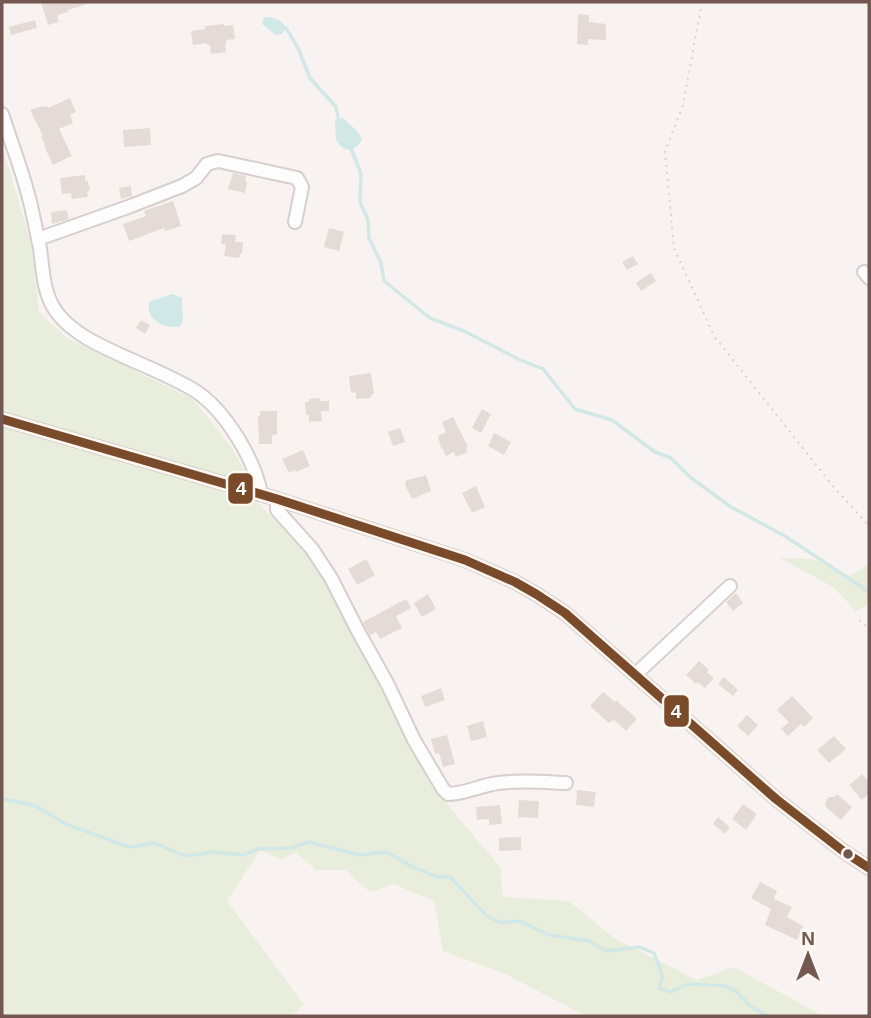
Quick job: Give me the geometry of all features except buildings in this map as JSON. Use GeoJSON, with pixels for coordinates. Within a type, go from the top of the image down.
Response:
{"type":"FeatureCollection","features":[{"type":"Feature","properties":{"kind":"street"},"geometry":{"type":"LineString","coordinates":[[2,114],[31,203],[50,303],[71,327],[92,341],[198,393],[219,413],[240,442],[258,477],[261,494]]}},
{"type":"Feature","properties":{"kind":"street"},"geometry":{"type":"LineString","coordinates":[[38,239],[182,187],[196,178],[207,164],[218,161],[297,178],[302,187],[295,222]]}},
{"type":"Feature","properties":{"kind":"street"},"geometry":{"type":"LineString","coordinates":[[2,419],[277,499],[465,560],[515,582],[565,613],[776,799],[843,851],[869,867]]}},
{"type":"Feature","properties":{"kind":"street"},"geometry":{"type":"LineString","coordinates":[[277,499],[277,510],[312,549],[331,578],[414,740],[448,794],[496,783],[566,783]]}},
{"type":"Feature","properties":{"kind":"street"},"geometry":{"type":"LineString","coordinates":[[636,674],[730,586]]}},
{"type":"Feature","properties":{"kind":"path"},"geometry":{"type":"LineString","coordinates":[[702,2],[683,105],[665,152],[674,248],[714,336],[832,485],[869,526]]}},
{"type":"Feature","properties":{"kind":"path"},"geometry":{"type":"LineString","coordinates":[[859,620],[869,629]]}},
{"type":"Feature","properties":{"kind":"green space"},"geometry":{"type":"Polygon","coordinates":[[[2,146],[32,247],[39,312],[67,338],[193,399],[232,448],[249,478],[257,502],[318,565],[417,756],[451,809],[500,867],[503,897],[569,901],[614,938],[697,980],[734,967],[823,1016],[586,1016],[505,974],[443,951],[434,901],[394,884],[370,892],[345,870],[316,870],[296,852],[282,860],[260,850],[227,901],[304,1005],[291,1016],[2,1016],[2,146]]]}},
{"type":"Feature","properties":{"kind":"green space"},"geometry":{"type":"Polygon","coordinates":[[[780,558],[813,559],[850,576],[869,564],[869,604],[856,611],[833,587],[780,558]]]}},
{"type":"Feature","properties":{"kind":"shaded area"},"geometry":{"type":"Polygon","coordinates":[[[264,17],[283,23],[286,28],[282,34],[276,35],[262,24],[264,17]]]}},
{"type":"Feature","properties":{"kind":"shaded area"},"geometry":{"type":"Polygon","coordinates":[[[343,118],[362,139],[353,149],[342,147],[336,140],[335,121],[343,118]]]}},
{"type":"Feature","properties":{"kind":"shaded area"},"geometry":{"type":"Polygon","coordinates":[[[172,294],[182,298],[183,322],[179,327],[157,322],[150,314],[149,302],[172,294]]]}},
{"type":"Feature","properties":{"kind":"waterway"},"geometry":{"type":"LineString","coordinates":[[286,28],[298,48],[310,78],[336,107],[339,122]]}},
{"type":"Feature","properties":{"kind":"waterway"},"geometry":{"type":"LineString","coordinates":[[351,148],[361,174],[360,202],[368,220],[369,238],[381,263],[384,281],[430,318],[543,369],[575,409],[612,420],[655,452],[671,458],[690,477],[731,507],[785,536],[869,592]]}},
{"type":"Feature","properties":{"kind":"waterway"},"geometry":{"type":"LineString","coordinates":[[2,799],[34,805],[66,824],[129,847],[155,843],[185,856],[213,852],[244,855],[258,849],[291,848],[309,842],[360,855],[386,852],[437,877],[450,877],[486,915],[501,923],[520,921],[549,935],[589,941],[606,951],[639,947],[654,953],[663,977],[659,988],[671,992],[688,984],[725,986],[767,1016]]}},
{"type":"Feature","properties":{"kind":"transit line","name":"4"},"geometry":{"type":"LineString","coordinates":[[2,419],[277,499],[465,560],[515,582],[565,613],[776,799],[869,868]]}}]}
